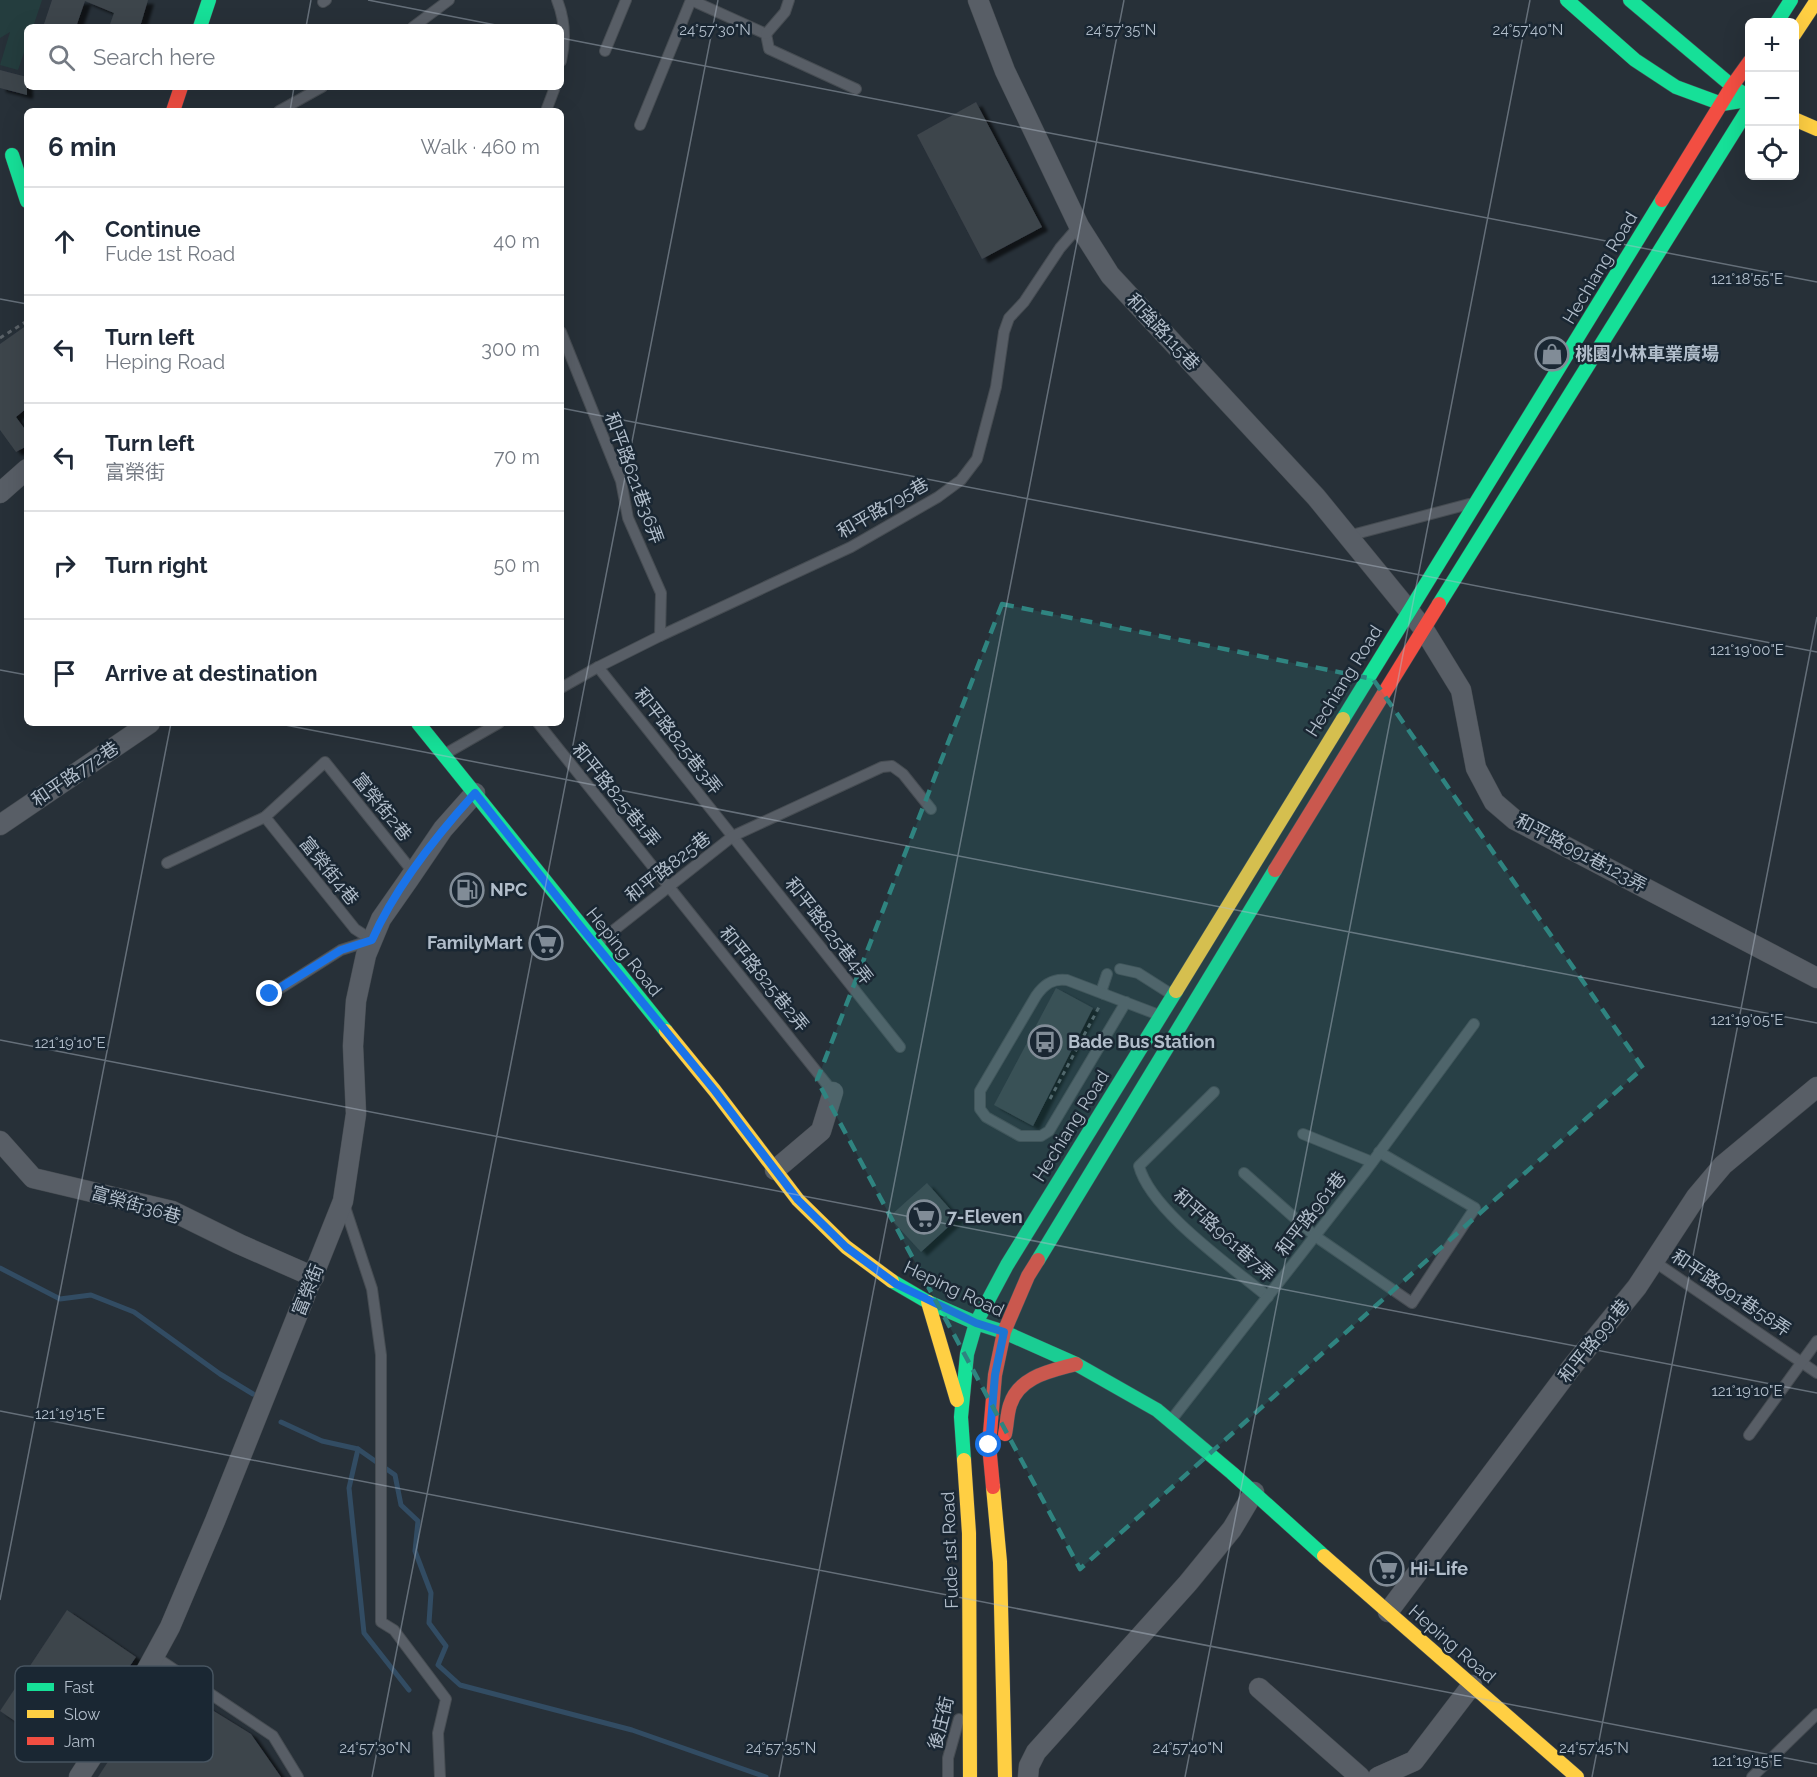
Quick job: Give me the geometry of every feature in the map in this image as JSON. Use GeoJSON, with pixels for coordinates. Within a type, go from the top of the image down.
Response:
{"type":"FeatureCollection","features":[{"type":"Feature","properties":{"kind":"street"},"geometry":{"type":"LineString","coordinates":[[201,24],[209,0]]}},
{"type":"Feature","properties":{"kind":"street","name":"和強路115巷"},"geometry":{"type":"LineString","coordinates":[[978,0],[1005,71],[1079,226],[1110,275],[1316,497],[1416,620]]}},
{"type":"Feature","properties":{"kind":"street"},"geometry":{"type":"LineString","coordinates":[[1567,0],[1635,60],[1676,87],[1722,104],[1745,100]]}},
{"type":"Feature","properties":{"kind":"street"},"geometry":{"type":"LineString","coordinates":[[1630,0],[1745,96]]}},
{"type":"Feature","properties":{"kind":"street"},"geometry":{"type":"LineString","coordinates":[[1780,18],[1791,0]]}},
{"type":"Feature","properties":{"kind":"street"},"geometry":{"type":"LineString","coordinates":[[1799,27],[1817,0]]}},
{"type":"Feature","properties":{"kind":"street","name":"Hechiang Road"},"geometry":{"type":"LineString","coordinates":[[1004,1332],[1028,1276],[1192,1007],[1416,620],[1478,502],[1745,67]]}},
{"type":"Feature","properties":{"kind":"street"},"geometry":{"type":"LineString","coordinates":[[174,108],[180,90]]}},
{"type":"Feature","properties":{"kind":"street","name":"Hechiang Road"},"geometry":{"type":"LineString","coordinates":[[976,1323],[1007,1264],[1173,995],[1745,112]]}},
{"type":"Feature","properties":{"kind":"street"},"geometry":{"type":"LineString","coordinates":[[1799,121],[1817,129]]}},
{"type":"Feature","properties":{"kind":"street"},"geometry":{"type":"LineString","coordinates":[[24,151],[6,155],[24,194]]}},
{"type":"Feature","properties":{"kind":"street"},"geometry":{"type":"LineString","coordinates":[[0,493],[24,472]]}},
{"type":"Feature","properties":{"kind":"street","name":"和平路991巷123弄"},"geometry":{"type":"LineString","coordinates":[[1416,620],[1461,690],[1476,768],[1494,802],[1515,820],[1817,978]]}},
{"type":"Feature","properties":{"kind":"street","name":"和平路772巷"},"geometry":{"type":"LineString","coordinates":[[0,825],[146,726]]}},
{"type":"Feature","properties":{"kind":"street","name":"Heping Road"},"geometry":{"type":"LineString","coordinates":[[421,726],[715,1091],[798,1200],[846,1247],[896,1284],[928,1302],[1076,1364],[1156,1410],[1254,1492],[1577,1777]]}},
{"type":"Feature","properties":{"kind":"street","name":"富榮街"},"geometry":{"type":"LineString","coordinates":[[149,1666],[170,1627],[215,1521],[343,1201],[356,1114],[353,1046],[356,1001],[366,955],[381,919],[443,828],[475,793]]}},
{"type":"Feature","properties":{"kind":"street","name":"和平路991巷"},"geometry":{"type":"LineString","coordinates":[[1388,1612],[1571,1368],[1655,1262],[1696,1197],[1723,1165],[1817,1087]]}},
{"type":"Feature","properties":{"kind":"street"},"geometry":{"type":"LineString","coordinates":[[775,1170],[821,1131],[833,1092]]}},
{"type":"Feature","properties":{"kind":"street","name":"富榮街36巷"},"geometry":{"type":"LineString","coordinates":[[0,1141],[33,1178],[172,1211],[314,1277]]}},
{"type":"Feature","properties":{"kind":"street"},"geometry":{"type":"LineString","coordinates":[[928,1302],[962,1417]]}},
{"type":"Feature","properties":{"kind":"street","name":"Fude 1st Road"},"geometry":{"type":"LineString","coordinates":[[970,1777],[969,1533],[962,1417],[967,1354],[976,1323]]}},
{"type":"Feature","properties":{"kind":"street"},"geometry":{"type":"LineString","coordinates":[[1000,1562],[989,1445],[995,1375],[1004,1332]]}},
{"type":"Feature","properties":{"kind":"street"},"geometry":{"type":"LineString","coordinates":[[1005,1777],[1000,1562],[1003,1441],[1010,1405],[1016,1392],[1038,1374],[1076,1364]]}},
{"type":"Feature","properties":{"kind":"street"},"geometry":{"type":"LineString","coordinates":[[1028,1777],[1029,1766],[1036,1752],[1188,1583],[1232,1529],[1254,1492]]}},
{"type":"Feature","properties":{"kind":"street"},"geometry":{"type":"LineString","coordinates":[[1378,1777],[1414,1761],[1472,1684]]}},
{"type":"Feature","properties":{"kind":"street"},"geometry":{"type":"LineString","coordinates":[[1259,1688],[1360,1777]]}},
{"type":"Feature","properties":{"kind":"street","name":"富榮街"},"geometry":{"type":"LineString","coordinates":[[79,1777],[89,1762]]}},
{"type":"Feature","properties":{"kind":"lane"},"geometry":{"type":"LineString","coordinates":[[417,24],[449,0]]}},
{"type":"Feature","properties":{"kind":"lane"},"geometry":{"type":"LineString","coordinates":[[557,0],[563,15],[563,24]]}},
{"type":"Feature","properties":{"kind":"lane"},"geometry":{"type":"LineString","coordinates":[[605,51],[626,0]]}},
{"type":"Feature","properties":{"kind":"lane"},"geometry":{"type":"LineString","coordinates":[[640,125],[691,0],[716,5],[766,34],[769,49],[856,89]]}},
{"type":"Feature","properties":{"kind":"lane"},"geometry":{"type":"LineString","coordinates":[[766,34],[785,12],[789,0]]}},
{"type":"Feature","properties":{"kind":"lane"},"geometry":{"type":"LineString","coordinates":[[284,108],[317,90]]}},
{"type":"Feature","properties":{"kind":"lane"},"geometry":{"type":"LineString","coordinates":[[547,108],[554,90]]}},
{"type":"Feature","properties":{"kind":"lane","name":"和平路795巷"},"geometry":{"type":"LineString","coordinates":[[564,686],[660,636],[851,547],[938,497],[961,480],[977,459],[996,387],[1004,332],[1009,318],[1024,302],[1060,248],[1079,226]]}},
{"type":"Feature","properties":{"kind":"lane","name":"和平路621巷36弄"},"geometry":{"type":"LineString","coordinates":[[564,339],[621,481],[628,518],[661,592],[660,636]]}},
{"type":"Feature","properties":{"kind":"lane"},"geometry":{"type":"LineString","coordinates":[[1348,536],[1478,502]]}},
{"type":"Feature","properties":{"kind":"lane","name":"和平路825巷3弄"},"geometry":{"type":"LineString","coordinates":[[598,667],[733,836]]}},
{"type":"Feature","properties":{"kind":"lane"},"geometry":{"type":"LineString","coordinates":[[444,754],[494,726]]}},
{"type":"Feature","properties":{"kind":"lane","name":"和平路825巷1弄"},"geometry":{"type":"LineString","coordinates":[[540,726],[669,887]]}},
{"type":"Feature","properties":{"kind":"lane","name":"富榮街2巷"},"geometry":{"type":"LineString","coordinates":[[265,817],[326,762],[413,872]]}},
{"type":"Feature","properties":{"kind":"lane","name":"和平路825巷"},"geometry":{"type":"LineString","coordinates":[[595,945],[733,836],[882,767],[892,766],[903,774],[931,809]]}},
{"type":"Feature","properties":{"kind":"lane"},"geometry":{"type":"LineString","coordinates":[[167,863],[265,817]]}},
{"type":"Feature","properties":{"kind":"lane","name":"富榮街4巷"},"geometry":{"type":"LineString","coordinates":[[265,817],[355,929],[372,940]]}},
{"type":"Feature","properties":{"kind":"lane","name":"和平路825巷4弄"},"geometry":{"type":"LineString","coordinates":[[733,836],[900,1047]]}},
{"type":"Feature","properties":{"kind":"lane","name":"和平路825巷2弄"},"geometry":{"type":"LineString","coordinates":[[669,887],[833,1092]]}},
{"type":"Feature","properties":{"kind":"lane"},"geometry":{"type":"LineString","coordinates":[[270,994],[341,950],[372,940]]}},
{"type":"Feature","properties":{"kind":"lane"},"geometry":{"type":"LineString","coordinates":[[1120,969],[1138,973],[1192,1007]]}},
{"type":"Feature","properties":{"kind":"lane"},"geometry":{"type":"LineString","coordinates":[[1104,994],[1102,988],[1107,975]]}},
{"type":"Feature","properties":{"kind":"lane"},"geometry":{"type":"LineString","coordinates":[[1126,1002],[1049,1131],[1041,1136],[1020,1136],[986,1117],[980,1109],[980,1091],[1040,990],[1047,983],[1059,979],[1104,994],[1126,1002],[1160,1016],[1179,1028]]}},
{"type":"Feature","properties":{"kind":"lane","name":"和平路961巷"},"geometry":{"type":"LineString","coordinates":[[1170,1421],[1372,1162],[1474,1024]]}},
{"type":"Feature","properties":{"kind":"lane","name":"和平路961巷7弄"},"geometry":{"type":"LineString","coordinates":[[1214,1092],[1139,1166],[1142,1178],[1170,1215],[1268,1297]]}},
{"type":"Feature","properties":{"kind":"lane"},"geometry":{"type":"LineString","coordinates":[[1304,1134],[1372,1162]]}},
{"type":"Feature","properties":{"kind":"lane"},"geometry":{"type":"LineString","coordinates":[[1244,1173],[1315,1236],[1412,1303],[1475,1208],[1379,1152]]}},
{"type":"Feature","properties":{"kind":"lane"},"geometry":{"type":"LineString","coordinates":[[343,1201],[372,1289],[381,1355],[381,1622],[394,1630],[446,1699],[438,1733],[440,1777]]}},
{"type":"Feature","properties":{"kind":"lane","name":"和平路991巷58弄"},"geometry":{"type":"LineString","coordinates":[[1655,1262],[1817,1373]]}},
{"type":"Feature","properties":{"kind":"lane"},"geometry":{"type":"LineString","coordinates":[[1749,1436],[1817,1341]]}},
{"type":"Feature","properties":{"kind":"lane"},"geometry":{"type":"LineString","coordinates":[[154,1656],[169,1666]]}},
{"type":"Feature","properties":{"kind":"lane","name":"後庄街"},"geometry":{"type":"LineString","coordinates":[[948,1777],[948,1758],[970,1678]]}},
{"type":"Feature","properties":{"kind":"lane"},"geometry":{"type":"LineString","coordinates":[[213,1696],[273,1736],[298,1777]]}},
{"type":"Feature","properties":{"kind":"lane"},"geometry":{"type":"LineString","coordinates":[[1752,1777],[1817,1714]]}},
{"type":"Feature","properties":{"kind":"path"},"geometry":{"type":"LineString","coordinates":[[0,338],[24,323]]}},
{"type":"Feature","properties":{"kind":"highlighted area"},"geometry":{"type":"Polygon","coordinates":[[[1002,604],[1373,679],[1643,1068],[1080,1569],[817,1080],[1002,604]]]}},
{"type":"Feature","properties":{"kind":"green space"},"geometry":{"type":"Polygon","coordinates":[[[0,0],[42,0],[34,24],[24,24],[24,53],[18,70],[0,65],[10,32],[0,38],[0,0]]]}},
{"type":"Feature","properties":{"kind":"building"},"geometry":{"type":"Polygon","coordinates":[[[52,0],[148,0],[141,24],[110,24],[114,13],[85,1],[77,24],[44,24],[52,0]]]}},
{"type":"Feature","properties":{"kind":"building"},"geometry":{"type":"Polygon","coordinates":[[[0,70],[24,76],[24,90],[27,90],[27,95],[0,88],[0,70]]]}},
{"type":"Feature","properties":{"kind":"building"},"geometry":{"type":"Polygon","coordinates":[[[976,102],[1042,227],[982,259],[917,135],[976,102]]]}},
{"type":"Feature","properties":{"kind":"building"},"geometry":{"type":"Polygon","coordinates":[[[24,327],[24,410],[16,417],[24,428],[24,448],[16,452],[0,430],[0,344],[24,327]]]}},
{"type":"Feature","properties":{"kind":"building"},"geometry":{"type":"Polygon","coordinates":[[[1056,988],[1093,1008],[1033,1126],[994,1105],[1056,988]]]}},
{"type":"Feature","properties":{"kind":"building","name":"7-Eleven"},"geometry":{"type":"Polygon","coordinates":[[[927,1183],[958,1218],[921,1252],[889,1217],[927,1183]]]}},
{"type":"Feature","properties":{"kind":"building"},"geometry":{"type":"Polygon","coordinates":[[[67,1610],[136,1657],[130,1666],[30,1666],[67,1610]]]}},
{"type":"Feature","properties":{"kind":"building"},"geometry":{"type":"Polygon","coordinates":[[[15,1688],[15,1721],[0,1711],[15,1688]]]}},
{"type":"Feature","properties":{"kind":"building"},"geometry":{"type":"Polygon","coordinates":[[[213,1711],[251,1734],[281,1777],[98,1777],[108,1762],[213,1762],[213,1711]]]}},
{"type":"Feature","properties":{"kind":"waterway"},"geometry":{"type":"LineString","coordinates":[[0,1268],[60,1299],[91,1295],[134,1312],[220,1374],[253,1394]]}},
{"type":"Feature","properties":{"kind":"waterway"},"geometry":{"type":"LineString","coordinates":[[281,1422],[322,1441],[358,1449],[395,1475],[401,1505],[418,1521],[415,1551],[431,1593],[429,1623],[446,1646],[438,1665],[460,1685],[632,1730],[766,1777]]}},
{"type":"Feature","properties":{"kind":"waterway"},"geometry":{"type":"LineString","coordinates":[[358,1449],[349,1488],[364,1633],[409,1690]]}},
{"type":"Feature","properties":{"kind":"traffic: fast"},"geometry":{"type":"LineString","coordinates":[[201,24],[209,0]]}},
{"type":"Feature","properties":{"kind":"traffic: fast"},"geometry":{"type":"LineString","coordinates":[[1567,0],[1635,60],[1676,87],[1722,104],[1741,101]]}},
{"type":"Feature","properties":{"kind":"traffic: fast"},"geometry":{"type":"LineString","coordinates":[[1630,0],[1745,95]]}},
{"type":"Feature","properties":{"kind":"traffic: fast"},"geometry":{"type":"LineString","coordinates":[[1780,18],[1791,0]]}},
{"type":"Feature","properties":{"kind":"traffic: fast"},"geometry":{"type":"LineString","coordinates":[[1439,604],[1745,114]]}},
{"type":"Feature","properties":{"kind":"traffic: fast"},"geometry":{"type":"LineString","coordinates":[[12,155],[24,192]]}},
{"type":"Feature","properties":{"kind":"traffic: fast"},"geometry":{"type":"LineString","coordinates":[[1343,719],[1662,200]]}},
{"type":"Feature","properties":{"kind":"traffic: fast"},"geometry":{"type":"LineString","coordinates":[[420,726],[666,1031]]}},
{"type":"Feature","properties":{"kind":"traffic: fast"},"geometry":{"type":"LineString","coordinates":[[1038,1260],[1275,870]]}},
{"type":"Feature","properties":{"kind":"traffic: fast"},"geometry":{"type":"LineString","coordinates":[[964,1460],[961,1417],[967,1354],[976,1323],[1007,1265],[1176,991]]}},
{"type":"Feature","properties":{"kind":"traffic: fast"},"geometry":{"type":"LineString","coordinates":[[892,1281],[928,1302],[1076,1364],[1157,1410],[1232,1473],[1324,1556]]}},
{"type":"Feature","properties":{"kind":"traffic: slow"},"geometry":{"type":"LineString","coordinates":[[1799,27],[1817,0]]}},
{"type":"Feature","properties":{"kind":"traffic: slow"},"geometry":{"type":"LineString","coordinates":[[1799,121],[1817,129]]}},
{"type":"Feature","properties":{"kind":"traffic: slow"},"geometry":{"type":"LineString","coordinates":[[1176,991],[1343,719]]}},
{"type":"Feature","properties":{"kind":"traffic: slow"},"geometry":{"type":"LineString","coordinates":[[666,1031],[798,1200],[846,1247],[892,1281]]}},
{"type":"Feature","properties":{"kind":"traffic: slow"},"geometry":{"type":"LineString","coordinates":[[928,1302],[957,1400]]}},
{"type":"Feature","properties":{"kind":"traffic: slow"},"geometry":{"type":"LineString","coordinates":[[964,1460],[969,1533],[970,1777]]}},
{"type":"Feature","properties":{"kind":"traffic: slow"},"geometry":{"type":"LineString","coordinates":[[993,1487],[1000,1562],[1005,1777]]}},
{"type":"Feature","properties":{"kind":"traffic: slow"},"geometry":{"type":"LineString","coordinates":[[1324,1556],[1577,1777]]}},
{"type":"Feature","properties":{"kind":"traffic: jam"},"geometry":{"type":"LineString","coordinates":[[1662,200],[1745,68]]}},
{"type":"Feature","properties":{"kind":"traffic: jam"},"geometry":{"type":"LineString","coordinates":[[174,108],[180,90]]}},
{"type":"Feature","properties":{"kind":"traffic: jam"},"geometry":{"type":"LineString","coordinates":[[1275,870],[1439,604]]}},
{"type":"Feature","properties":{"kind":"traffic: jam"},"geometry":{"type":"LineString","coordinates":[[993,1487],[989,1445],[995,1375],[1004,1332],[1028,1276],[1038,1260]]}},
{"type":"Feature","properties":{"kind":"traffic: jam"},"geometry":{"type":"LineString","coordinates":[[1005,1434],[1010,1405],[1014,1395],[1021,1387],[1037,1376],[1076,1364]]}},
{"type":"Feature","properties":{"kind":"place","name":"桃園小林車業廣場"},"geometry":{"type":"Point","coordinates":[1552,354]}},
{"type":"Feature","properties":{"kind":"place","name":"NPC"},"geometry":{"type":"Point","coordinates":[467,890]}},
{"type":"Feature","properties":{"kind":"place","name":"FamilyMart"},"geometry":{"type":"Point","coordinates":[546,943]}},
{"type":"Feature","properties":{"kind":"place","name":"Bade Bus Station"},"geometry":{"type":"Point","coordinates":[1045,1042]}},
{"type":"Feature","properties":{"kind":"place","name":"7-Eleven"},"geometry":{"type":"Point","coordinates":[924,1217]}},
{"type":"Feature","properties":{"kind":"place","name":"Hi-Life"},"geometry":{"type":"Point","coordinates":[1387,1569]}},
{"type":"Feature","properties":{"kind":"route"},"geometry":{"type":"LineString","coordinates":[[270,994],[341,950],[372,940],[381,919],[443,828],[475,793],[715,1091],[798,1200],[846,1247],[896,1284],[928,1302],[976,1323],[1004,1332],[995,1375],[989,1445]]}}]}
